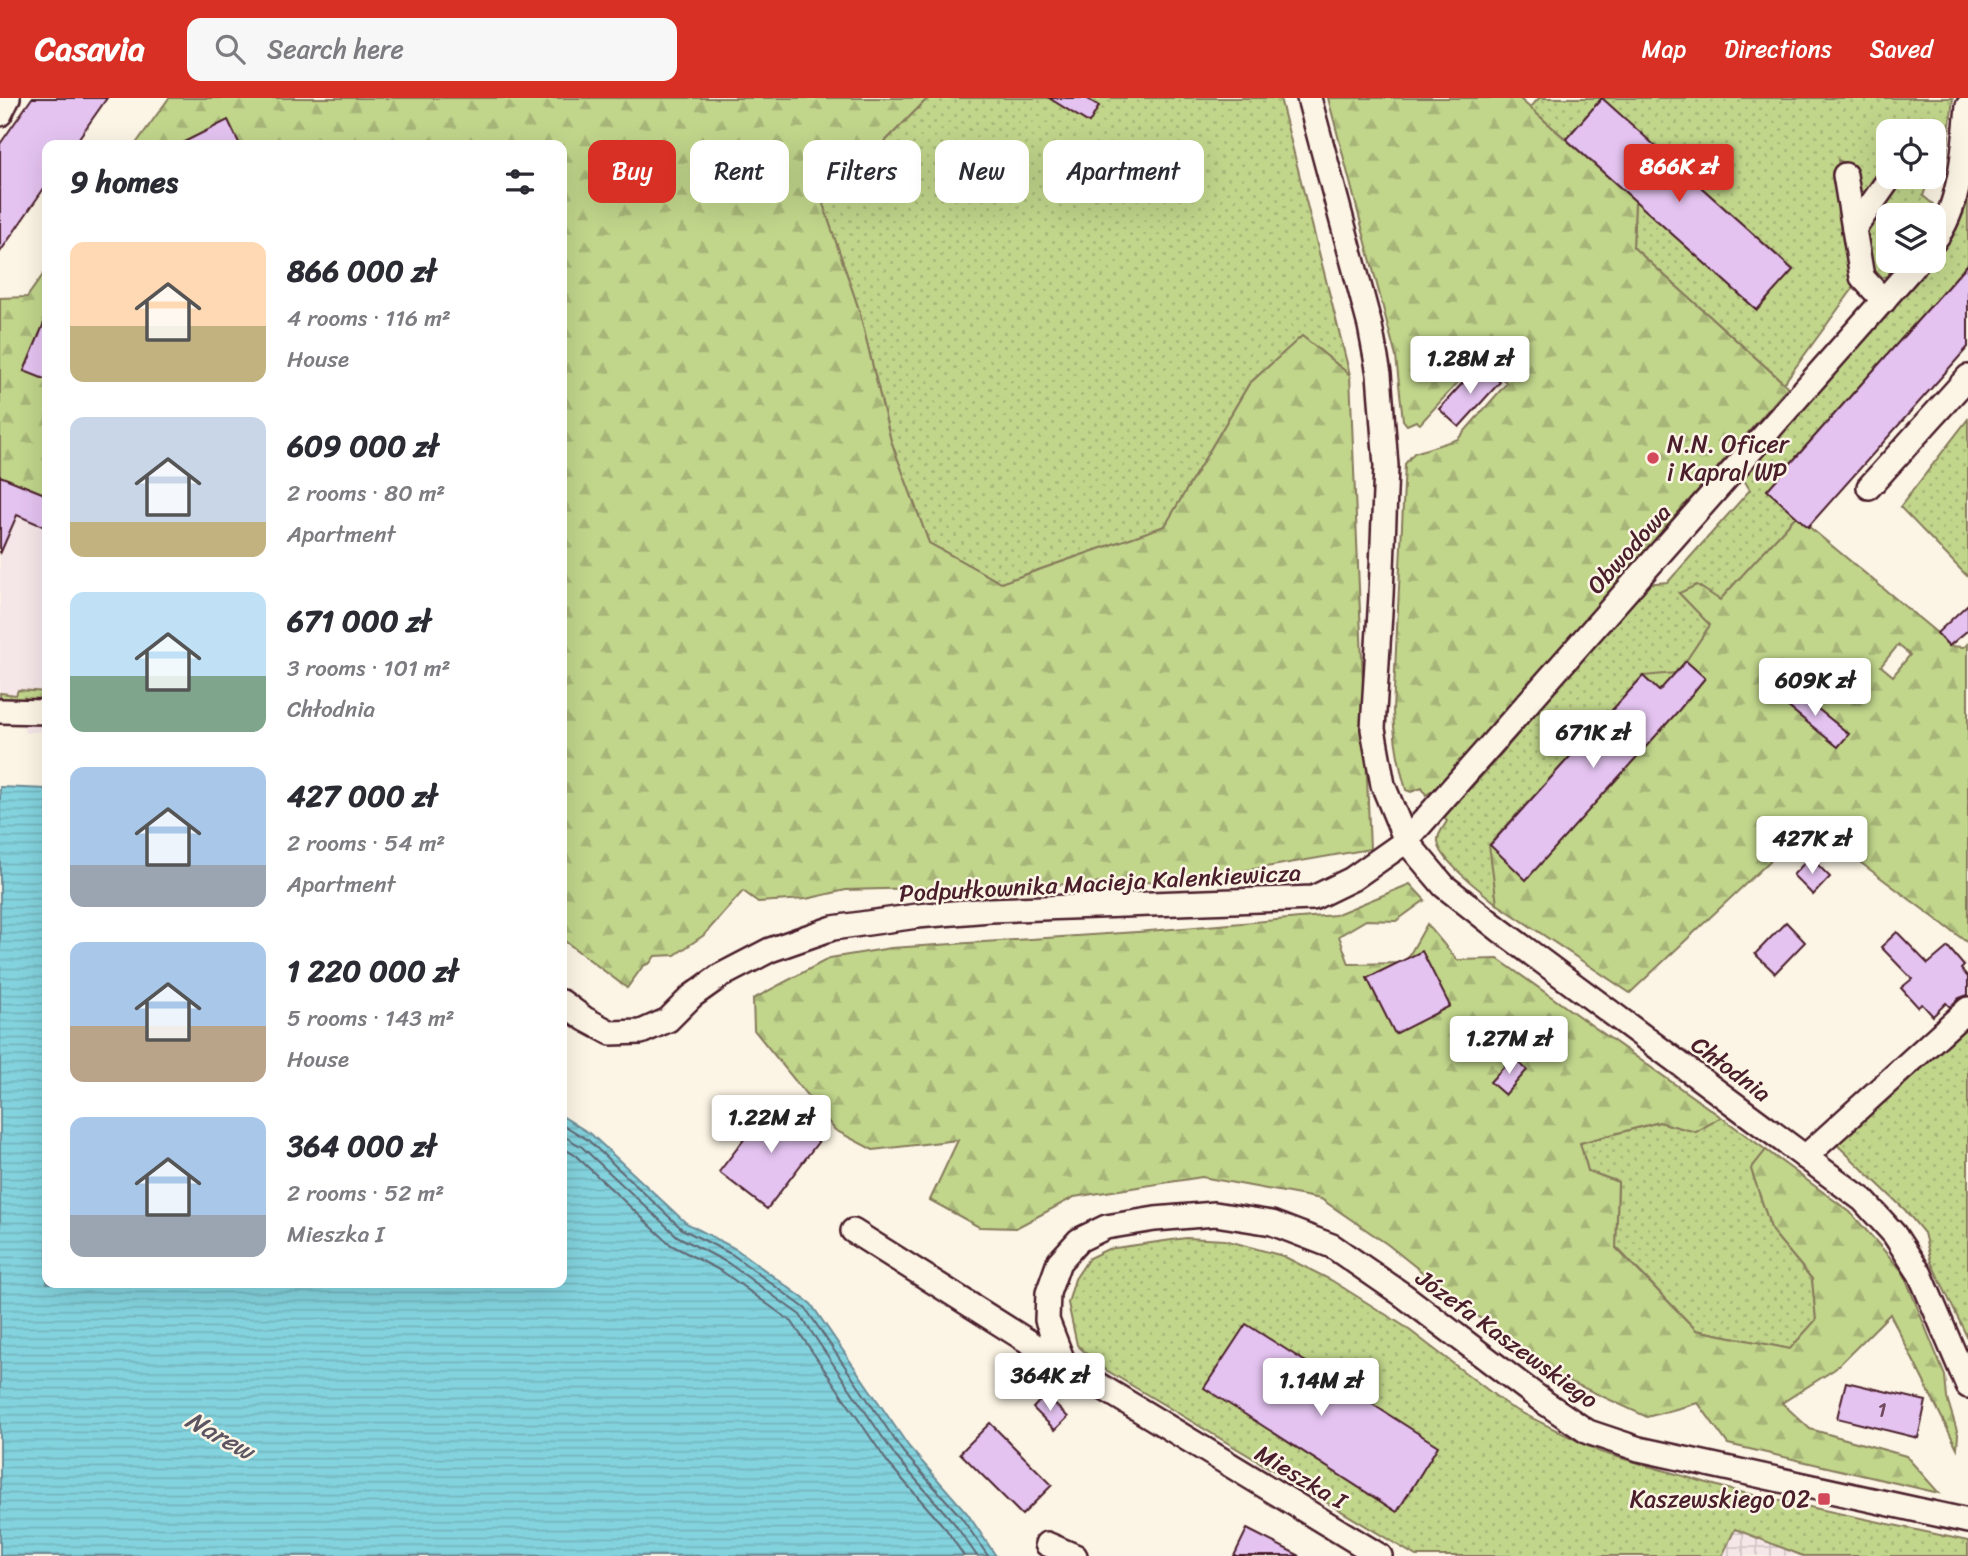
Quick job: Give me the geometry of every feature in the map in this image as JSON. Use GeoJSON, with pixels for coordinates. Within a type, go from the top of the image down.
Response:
{"type":"FeatureCollection","features":[{"type":"Feature","properties":{"kind":"street"},"geometry":{"type":"LineString","coordinates":[[0,114],[8,98]]}},
{"type":"Feature","properties":{"kind":"street","name":"Chłodnia"},"geometry":{"type":"LineString","coordinates":[[1309,98],[1370,326],[1380,374],[1386,466],[1373,729],[1383,785],[1406,841],[1444,886],[1500,930],[1863,1200],[1894,1234],[1920,1274],[1968,1384]]}},
{"type":"Feature","properties":{"kind":"street"},"geometry":{"type":"LineString","coordinates":[[1946,219],[1953,206],[1966,151],[1968,106]]}},
{"type":"Feature","properties":{"kind":"street"},"geometry":{"type":"LineString","coordinates":[[1845,175],[1862,277],[1884,301]]}},
{"type":"Feature","properties":{"kind":"street"},"geometry":{"type":"LineString","coordinates":[[1854,229],[1882,189]]}},
{"type":"Feature","properties":{"kind":"street","name":"Obwodowa"},"geometry":{"type":"LineString","coordinates":[[1406,841],[1908,273]]}},
{"type":"Feature","properties":{"kind":"street"},"geometry":{"type":"LineString","coordinates":[[1869,487],[1968,377]]}},
{"type":"Feature","properties":{"kind":"street"},"geometry":{"type":"LineString","coordinates":[[0,711],[42,712]]}},
{"type":"Feature","properties":{"kind":"street","name":"Podpułkownika Macieja Kalenkiewicza"},"geometry":{"type":"LineString","coordinates":[[567,1006],[611,1033],[641,1032],[668,1020],[692,996],[720,976],[770,950],[833,928],[917,916],[990,910],[1314,898],[1352,879],[1406,841]]}},
{"type":"Feature","properties":{"kind":"street"},"geometry":{"type":"LineString","coordinates":[[1805,1157],[1968,1009]]}},
{"type":"Feature","properties":{"kind":"street","name":"Józefa Kaszewskiego"},"geometry":{"type":"LineString","coordinates":[[1064,1364],[1047,1320],[1048,1293],[1059,1262],[1079,1240],[1106,1227],[1155,1219],[1215,1214],[1272,1223],[1332,1246],[1403,1295],[1588,1433],[1639,1449],[1968,1521]]}},
{"type":"Feature","properties":{"kind":"street","name":"Mieszka I"},"geometry":{"type":"LineString","coordinates":[[853,1231],[1064,1364],[1381,1556]]}},
{"type":"Feature","properties":{"kind":"street"},"geometry":{"type":"LineString","coordinates":[[1047,1544],[1075,1556]]}},
{"type":"Feature","properties":{"kind":"shaded area"},"geometry":{"type":"Polygon","coordinates":[[[42,401],[42,731],[25,733],[17,696],[0,693],[0,504],[42,401]]]}},
{"type":"Feature","properties":{"kind":"shaded area"},"geometry":{"type":"Polygon","coordinates":[[[1735,1529],[1803,1556],[1722,1556],[1735,1529]]]}},
{"type":"Feature","properties":{"kind":"green space"},"geometry":{"type":"Polygon","coordinates":[[[169,98],[928,98],[886,140],[803,140],[803,203],[824,203],[859,310],[891,441],[929,543],[1001,583],[1165,526],[1249,384],[1302,336],[1350,375],[1370,849],[1185,881],[846,890],[806,899],[758,902],[743,891],[704,935],[675,955],[655,956],[650,963],[643,966],[627,988],[567,943],[567,140],[139,140],[169,98]]]}},
{"type":"Feature","properties":{"kind":"green space"},"geometry":{"type":"Polygon","coordinates":[[[928,98],[1280,98],[1350,375],[1302,336],[1249,384],[1165,526],[1001,583],[929,543],[891,441],[859,310],[823,204],[921,203],[921,140],[886,140],[928,98]]]}},
{"type":"Feature","properties":{"kind":"green space"},"geometry":{"type":"Polygon","coordinates":[[[1328,98],[1519,98],[1635,201],[1633,247],[1788,387],[1439,787],[1426,795],[1422,788],[1411,792],[1406,790],[1397,751],[1393,711],[1405,464],[1414,453],[1458,439],[1507,383],[1480,358],[1420,424],[1416,421],[1407,425],[1403,420],[1396,357],[1328,98]]]}},
{"type":"Feature","properties":{"kind":"green space"},"geometry":{"type":"Polygon","coordinates":[[[1539,98],[1953,98],[1946,160],[1946,119],[1876,119],[1876,185],[1859,208],[1849,165],[1838,160],[1857,283],[1784,383],[1633,247],[1635,201],[1757,310],[1793,269],[1602,99],[1566,139],[1530,108],[1539,98]]]}},
{"type":"Feature","properties":{"kind":"green space"},"geometry":{"type":"Polygon","coordinates":[[[1968,187],[1968,264],[1767,490],[1796,516],[1720,600],[1679,593],[1710,625],[1686,661],[1705,678],[1591,734],[1490,845],[1497,904],[1448,861],[1443,853],[1438,839],[1447,821],[1442,816],[1491,766],[1644,584],[1668,582],[1750,490],[1743,473],[1923,273],[1946,273],[1946,243],[1962,208],[1968,187]]]}},
{"type":"Feature","properties":{"kind":"green space"},"geometry":{"type":"Polygon","coordinates":[[[1888,189],[1926,189],[1923,196],[1932,203],[1880,203],[1888,189]]]}},
{"type":"Feature","properties":{"kind":"green space"},"geometry":{"type":"Polygon","coordinates":[[[1876,210],[1876,273],[1889,273],[1887,276],[1880,278],[1867,270],[1865,229],[1876,210]]]}},
{"type":"Feature","properties":{"kind":"green space"},"geometry":{"type":"Polygon","coordinates":[[[42,276],[42,514],[0,500],[0,298],[27,297],[42,276]]]}},
{"type":"Feature","properties":{"kind":"green space"},"geometry":{"type":"Polygon","coordinates":[[[1968,419],[1968,577],[1900,507],[1968,419]]]}},
{"type":"Feature","properties":{"kind":"green space"},"geometry":{"type":"Polygon","coordinates":[[[1796,516],[1937,633],[1949,646],[1964,647],[1968,644],[1968,943],[1809,824],[1630,993],[1497,904],[1489,845],[1643,676],[1676,673],[1695,690],[1705,678],[1686,661],[1710,625],[1679,593],[1697,585],[1720,600],[1796,516]],[[1898,645],[1881,666],[1893,676],[1910,655],[1898,645]]]}},
{"type":"Feature","properties":{"kind":"green space"},"geometry":{"type":"Polygon","coordinates":[[[18,690],[42,692],[42,702],[0,701],[0,693],[16,695],[18,690]]]}},
{"type":"Feature","properties":{"kind":"green space"},"geometry":{"type":"Polygon","coordinates":[[[1410,884],[1425,900],[1396,921],[1366,920],[1339,936],[1349,964],[1405,963],[1427,924],[1457,960],[1498,959],[1721,1117],[1696,1132],[1659,1122],[1580,1143],[1588,1171],[1618,1182],[1616,1248],[1696,1330],[1790,1349],[1816,1320],[1812,1279],[1772,1231],[1751,1169],[1766,1150],[1850,1212],[1903,1272],[1945,1376],[1947,1398],[1958,1434],[1957,1448],[1890,1314],[1835,1369],[1782,1403],[1810,1429],[1906,1456],[1939,1493],[1728,1444],[1698,1403],[1647,1417],[1545,1370],[1387,1244],[1321,1199],[1202,1177],[1074,1197],[1016,1228],[979,1227],[930,1200],[958,1140],[873,1150],[835,1130],[754,1030],[753,999],[830,958],[891,948],[1137,932],[1335,915],[1410,884]]]}},
{"type":"Feature","properties":{"kind":"green space"},"geometry":{"type":"Polygon","coordinates":[[[1968,1020],[1968,1339],[1931,1262],[1924,1233],[1905,1210],[1832,1140],[1968,1020]]]}},
{"type":"Feature","properties":{"kind":"green space"},"geometry":{"type":"Polygon","coordinates":[[[1721,1117],[1766,1150],[1751,1169],[1772,1231],[1812,1279],[1816,1320],[1790,1349],[1696,1330],[1616,1247],[1618,1182],[1588,1171],[1580,1143],[1659,1122],[1696,1132],[1721,1117]]]}},
{"type":"Feature","properties":{"kind":"green space"},"geometry":{"type":"Polygon","coordinates":[[[1186,1238],[1225,1240],[1283,1256],[1331,1280],[1404,1326],[1510,1407],[1600,1452],[1735,1491],[1968,1541],[1968,1556],[1803,1556],[1735,1529],[1722,1556],[1416,1556],[1101,1367],[1077,1345],[1068,1303],[1075,1279],[1089,1258],[1108,1249],[1186,1238]]]}},
{"type":"Feature","properties":{"kind":"water","name":"Narew"},"geometry":{"type":"Polygon","coordinates":[[[0,787],[42,789],[42,1288],[567,1288],[567,1119],[592,1135],[686,1223],[736,1249],[811,1304],[909,1447],[967,1513],[996,1556],[0,1556],[0,787]]]}},
{"type":"Feature","properties":{"kind":"building"},"geometry":{"type":"Polygon","coordinates":[[[32,98],[107,98],[78,140],[42,140],[42,191],[0,252],[0,144],[32,98]]]}},
{"type":"Feature","properties":{"kind":"building"},"geometry":{"type":"Polygon","coordinates":[[[1049,98],[1086,98],[1099,106],[1089,123],[1049,98]]]}},
{"type":"Feature","properties":{"kind":"building"},"geometry":{"type":"Polygon","coordinates":[[[1602,98],[1793,270],[1757,310],[1566,139],[1602,98]]]}},
{"type":"Feature","properties":{"kind":"building"},"geometry":{"type":"Polygon","coordinates":[[[228,120],[238,140],[188,140],[228,120]]]}},
{"type":"Feature","properties":{"kind":"building"},"geometry":{"type":"Polygon","coordinates":[[[1968,264],[1968,347],[1808,527],[1767,490],[1968,264]]]}},
{"type":"Feature","properties":{"kind":"building"},"geometry":{"type":"Polygon","coordinates":[[[42,328],[42,378],[24,371],[42,328]]]}},
{"type":"Feature","properties":{"kind":"building"},"geometry":{"type":"Polygon","coordinates":[[[1480,364],[1500,382],[1459,427],[1439,409],[1480,364]]]}},
{"type":"Feature","properties":{"kind":"building"},"geometry":{"type":"Polygon","coordinates":[[[0,476],[42,493],[42,526],[17,515],[0,554],[0,476]]]}},
{"type":"Feature","properties":{"kind":"building"},"geometry":{"type":"Polygon","coordinates":[[[1968,604],[1968,630],[1949,646],[1937,633],[1968,604]]]}},
{"type":"Feature","properties":{"kind":"building"},"geometry":{"type":"Polygon","coordinates":[[[1686,661],[1705,678],[1526,880],[1490,845],[1643,676],[1659,691],[1686,661]]]}},
{"type":"Feature","properties":{"kind":"building"},"geometry":{"type":"Polygon","coordinates":[[[1792,688],[1849,734],[1838,747],[1781,701],[1792,688]]]}},
{"type":"Feature","properties":{"kind":"building"},"geometry":{"type":"Polygon","coordinates":[[[1810,857],[1830,877],[1813,895],[1793,875],[1810,857]]]}},
{"type":"Feature","properties":{"kind":"building"},"geometry":{"type":"Polygon","coordinates":[[[1786,922],[1805,942],[1775,973],[1755,954],[1786,922]]]}},
{"type":"Feature","properties":{"kind":"building"},"geometry":{"type":"Polygon","coordinates":[[[1897,932],[1928,964],[1948,947],[1964,966],[1961,969],[1968,977],[1968,995],[1959,998],[1950,1007],[1946,1003],[1933,1016],[1922,1004],[1918,1007],[1901,988],[1912,979],[1881,947],[1897,932]]]}},
{"type":"Feature","properties":{"kind":"building"},"geometry":{"type":"Polygon","coordinates":[[[1422,951],[1450,1006],[1395,1034],[1367,978],[1422,951]]]}},
{"type":"Feature","properties":{"kind":"building"},"geometry":{"type":"Polygon","coordinates":[[[1513,1057],[1527,1070],[1505,1095],[1490,1082],[1513,1057]]]}},
{"type":"Feature","properties":{"kind":"building"},"geometry":{"type":"Polygon","coordinates":[[[772,1103],[797,1123],[802,1116],[825,1133],[767,1209],[719,1172],[772,1103]]]}},
{"type":"Feature","properties":{"kind":"building"},"geometry":{"type":"Polygon","coordinates":[[[1246,1324],[1438,1446],[1397,1512],[1204,1388],[1246,1324]]]}},
{"type":"Feature","properties":{"kind":"building"},"geometry":{"type":"Polygon","coordinates":[[[1846,1382],[1926,1401],[1918,1438],[1837,1418],[1846,1382]]]}},
{"type":"Feature","properties":{"kind":"building"},"geometry":{"type":"Polygon","coordinates":[[[1045,1395],[1068,1417],[1055,1430],[1033,1408],[1045,1395]]]}},
{"type":"Feature","properties":{"kind":"building"},"geometry":{"type":"Polygon","coordinates":[[[990,1423],[1052,1485],[1022,1515],[960,1453],[990,1423]]]}},
{"type":"Feature","properties":{"kind":"building"},"geometry":{"type":"Polygon","coordinates":[[[1247,1529],[1300,1556],[1234,1556],[1247,1529]]]}},
{"type":"Feature","properties":{"kind":"place","name":"N.N. Oficer i Kapral WP"},"geometry":{"type":"Point","coordinates":[1653,458]}},
{"type":"Feature","properties":{"kind":"place","name":"Kaszewskiego 02"},"geometry":{"type":"Point","coordinates":[1824,1499]}}]}
